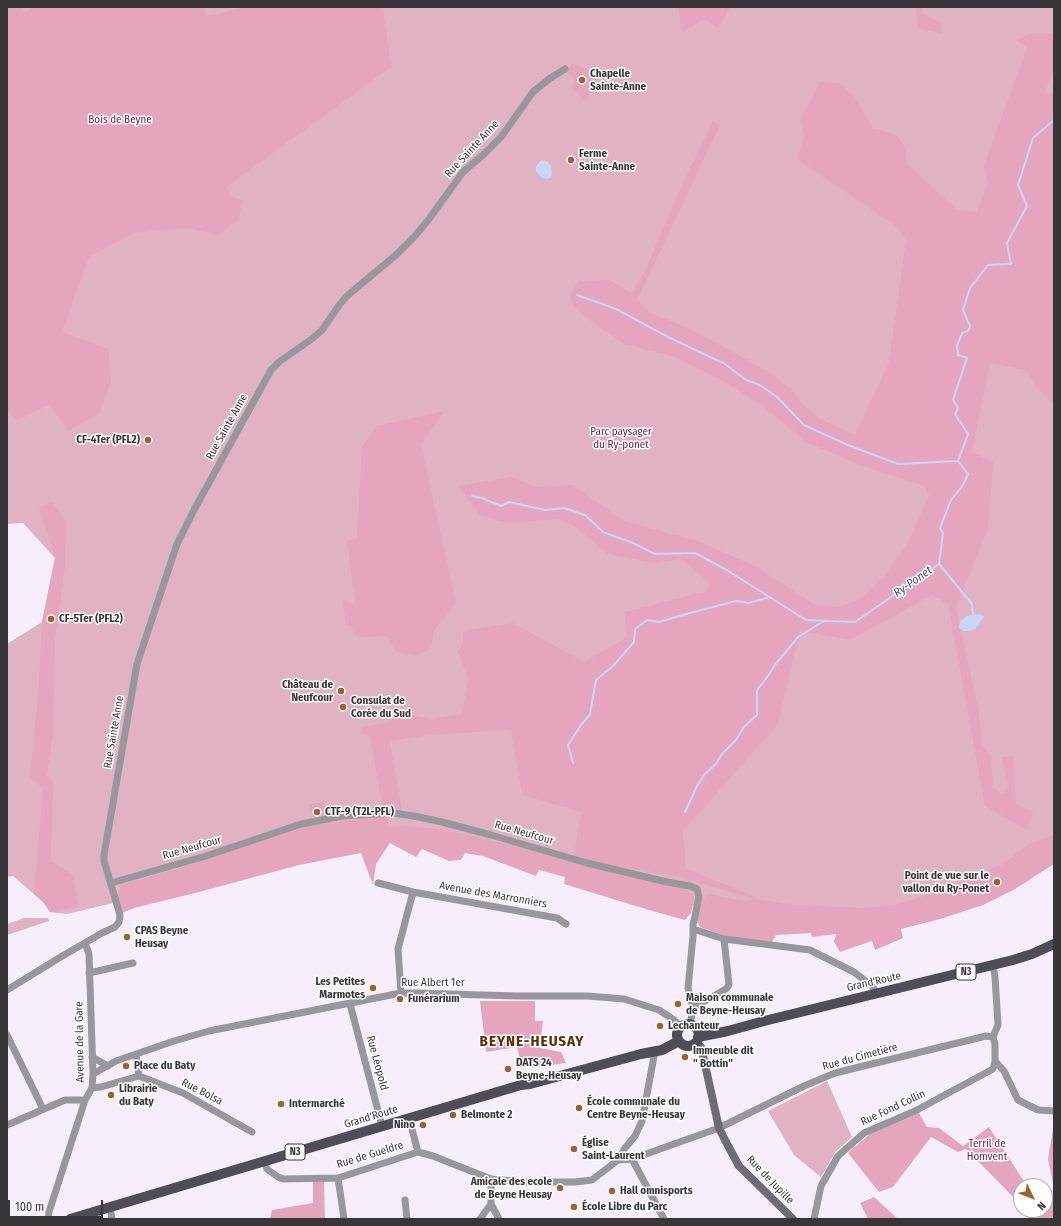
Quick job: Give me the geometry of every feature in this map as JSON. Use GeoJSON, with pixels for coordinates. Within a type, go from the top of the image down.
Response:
{"type":"FeatureCollection","features":[{"type":"Feature","properties":{"kind":"main road","name":"Grand'Route"},"geometry":{"type":"LineString","coordinates":[[70,1219],[521,1085],[530,1084],[666,1048],[679,1041],[682,1045],[687,1046],[694,1035],[709,1036],[993,965],[1032,954],[1054,944]]}},
{"type":"Feature","properties":{"kind":"main road"},"geometry":{"type":"LineString","coordinates":[[679,1041],[677,1033],[694,1035]]}},
{"type":"Feature","properties":{"kind":"street","name":"Rue Sainte Anne"},"geometry":{"type":"LineString","coordinates":[[85,943],[115,926],[119,922],[120,915],[104,861],[104,855],[138,664],[177,544],[197,504],[272,370],[279,362],[322,330],[348,295],[396,255],[415,236],[463,172],[501,137],[533,92],[565,69]]}},
{"type":"Feature","properties":{"kind":"street","name":"Rue Neufcour"},"geometry":{"type":"LineString","coordinates":[[111,883],[206,856],[301,824],[343,816],[393,813],[414,816],[492,835],[621,872],[690,886],[697,889],[699,895],[693,918],[688,988],[694,1008]]}},
{"type":"Feature","properties":{"kind":"street","name":"Avenue des Marronniers"},"geometry":{"type":"LineString","coordinates":[[378,883],[413,892],[557,918],[566,924]]}},
{"type":"Feature","properties":{"kind":"street"},"geometry":{"type":"LineString","coordinates":[[401,994],[398,949],[413,892]]}},
{"type":"Feature","properties":{"kind":"street"},"geometry":{"type":"LineString","coordinates":[[693,929],[724,939],[810,950],[854,972],[873,987],[876,994]]}},
{"type":"Feature","properties":{"kind":"street"},"geometry":{"type":"LineString","coordinates":[[694,1035],[694,1008],[726,989],[729,985],[724,939]]}},
{"type":"Feature","properties":{"kind":"street"},"geometry":{"type":"LineString","coordinates":[[7,990],[41,968],[85,943]]}},
{"type":"Feature","properties":{"kind":"street","name":"Avenue de la Gare"},"geometry":{"type":"LineString","coordinates":[[48,1219],[85,1100],[92,1088],[94,1074],[92,1057],[89,954],[85,943]]}},
{"type":"Feature","properties":{"kind":"street"},"geometry":{"type":"LineString","coordinates":[[89,973],[133,963]]}},
{"type":"Feature","properties":{"kind":"street"},"geometry":{"type":"LineString","coordinates":[[993,965],[998,1025],[992,1037],[995,1044],[995,1061],[1004,1071],[1018,1100],[1038,1110],[1054,1111]]}},
{"type":"Feature","properties":{"kind":"street","name":"Rue Albert 1er"},"geometry":{"type":"LineString","coordinates":[[136,1055],[174,1041],[209,1031],[364,1000],[416,993],[588,996],[624,999],[659,1010],[694,1035]]}},
{"type":"Feature","properties":{"kind":"street","name":"Rue Léopold"},"geometry":{"type":"LineString","coordinates":[[350,1004],[382,1126]]}},
{"type":"Feature","properties":{"kind":"street"},"geometry":{"type":"LineString","coordinates":[[7,1035],[43,1109]]}},
{"type":"Feature","properties":{"kind":"street","name":"Rue de Jupille"},"geometry":{"type":"LineString","coordinates":[[694,1035],[719,1128],[739,1166],[793,1219]]}},
{"type":"Feature","properties":{"kind":"street","name":"Rue du Cimetière"},"geometry":{"type":"LineString","coordinates":[[618,1160],[632,1159],[719,1128],[804,1086],[835,1073],[986,1036],[992,1037]]}},
{"type":"Feature","properties":{"kind":"street"},"geometry":{"type":"LineString","coordinates":[[409,1118],[418,1152],[433,1156],[491,1179],[524,1182],[592,1180],[618,1160],[625,1148],[635,1136],[642,1121],[655,1051]]}},
{"type":"Feature","properties":{"kind":"street"},"geometry":{"type":"LineString","coordinates":[[92,1088],[101,1088],[139,1076],[136,1055],[108,1066],[94,1074]]}},
{"type":"Feature","properties":{"kind":"street"},"geometry":{"type":"LineString","coordinates":[[92,1057],[108,1066]]}},
{"type":"Feature","properties":{"kind":"street","name":"Rue Fond Collin"},"geometry":{"type":"LineString","coordinates":[[814,1219],[821,1186],[838,1156],[864,1133],[915,1111],[984,1075],[993,1069],[995,1061]]}},
{"type":"Feature","properties":{"kind":"street","name":"Rue Bolsa"},"geometry":{"type":"LineString","coordinates":[[139,1076],[183,1093],[252,1132]]}},
{"type":"Feature","properties":{"kind":"street"},"geometry":{"type":"LineString","coordinates":[[7,1125],[65,1100],[85,1100]]}},
{"type":"Feature","properties":{"kind":"street","name":"Rue de Gueldre"},"geometry":{"type":"LineString","coordinates":[[264,1161],[267,1169],[283,1179],[338,1178],[418,1152]]}},
{"type":"Feature","properties":{"kind":"street"},"geometry":{"type":"LineString","coordinates":[[632,1159],[664,1219]]}},
{"type":"Feature","properties":{"kind":"street"},"geometry":{"type":"LineString","coordinates":[[338,1178],[344,1219]]}},
{"type":"Feature","properties":{"kind":"street"},"geometry":{"type":"LineString","coordinates":[[491,1179],[491,1204],[499,1219]]}},
{"type":"Feature","properties":{"kind":"street"},"geometry":{"type":"LineString","coordinates":[[405,1200],[407,1219]]}},
{"type":"Feature","properties":{"kind":"street"},"geometry":{"type":"LineString","coordinates":[[480,1219],[491,1204]]}},
{"type":"Feature","properties":{"kind":"street"},"geometry":{"type":"LineString","coordinates":[[110,1207],[112,1219]]}},
{"type":"Feature","properties":{"kind":"green space","name":"Parc paysager du Ry-ponet"},"geometry":{"type":"Polygon","coordinates":[[[7,7],[1054,7],[1054,855],[921,911],[711,908],[691,905],[468,844],[388,838],[67,914],[50,912],[43,902],[13,876],[7,877],[7,644],[42,622],[55,558],[23,523],[7,524],[7,7]]]}},
{"type":"Feature","properties":{"kind":"green space","name":"Bois de Beyne"},"geometry":{"type":"Polygon","coordinates":[[[7,7],[21,7],[26,12],[33,7],[204,7],[207,16],[247,7],[383,7],[391,67],[226,187],[231,196],[243,201],[238,220],[218,235],[189,228],[134,233],[89,257],[62,332],[108,349],[111,382],[99,413],[69,431],[49,405],[18,420],[7,412],[7,7]]]}},
{"type":"Feature","properties":{"kind":"green space"},"geometry":{"type":"Polygon","coordinates":[[[678,7],[730,7],[718,28],[704,19],[682,33],[678,7]]]}},
{"type":"Feature","properties":{"kind":"green space"},"geometry":{"type":"Polygon","coordinates":[[[916,7],[922,7],[923,14],[941,23],[941,33],[918,29],[916,7]]]}},
{"type":"Feature","properties":{"kind":"green space"},"geometry":{"type":"Polygon","coordinates":[[[1033,33],[1054,33],[1054,68],[1045,93],[1054,94],[1054,404],[1038,389],[1026,370],[990,363],[972,452],[993,462],[988,528],[956,608],[979,712],[982,745],[991,757],[993,787],[1002,794],[1008,788],[1002,757],[1013,756],[1016,804],[1033,812],[1027,830],[985,806],[948,604],[932,595],[850,640],[800,631],[778,724],[683,831],[686,869],[754,896],[752,898],[683,878],[642,870],[620,868],[618,870],[574,856],[581,812],[522,795],[511,730],[428,735],[390,741],[402,811],[383,810],[370,737],[363,733],[361,727],[388,723],[388,720],[395,718],[394,711],[431,719],[462,714],[468,680],[458,652],[463,642],[463,631],[513,623],[584,662],[626,638],[625,612],[707,591],[709,582],[681,559],[653,563],[608,554],[573,525],[559,519],[507,523],[480,515],[458,486],[511,477],[537,487],[573,485],[624,521],[701,542],[758,568],[815,605],[836,607],[859,600],[884,577],[908,543],[929,495],[924,486],[860,465],[806,442],[762,405],[721,380],[678,358],[625,344],[600,328],[573,306],[570,294],[579,281],[610,280],[631,293],[643,275],[683,183],[713,121],[720,125],[637,300],[650,313],[688,328],[766,370],[792,390],[803,404],[818,418],[855,435],[889,363],[906,240],[896,226],[797,159],[804,137],[801,118],[820,82],[839,83],[854,96],[873,128],[897,135],[906,148],[906,163],[957,210],[977,212],[988,183],[984,165],[1027,48],[1016,40],[1033,33]]]}},
{"type":"Feature","properties":{"kind":"green space"},"geometry":{"type":"Polygon","coordinates":[[[572,63],[601,75],[586,101],[572,89],[575,78],[567,72],[572,63]]]}},
{"type":"Feature","properties":{"kind":"green space"},"geometry":{"type":"Polygon","coordinates":[[[444,411],[421,444],[456,604],[434,630],[431,649],[415,656],[402,654],[396,651],[386,636],[362,637],[353,635],[352,626],[346,625],[343,601],[355,603],[347,541],[357,538],[362,447],[377,426],[444,411]]]}},
{"type":"Feature","properties":{"kind":"green space"},"geometry":{"type":"Polygon","coordinates":[[[52,502],[66,522],[65,566],[55,639],[53,733],[47,775],[53,782],[51,861],[73,875],[78,907],[50,912],[43,902],[34,894],[43,788],[30,777],[38,696],[42,622],[55,558],[39,507],[52,502]]]}},
{"type":"Feature","properties":{"kind":"green space"},"geometry":{"type":"Polygon","coordinates":[[[324,802],[326,814],[311,817],[309,804],[324,802]]]}},
{"type":"Feature","properties":{"kind":"green space"},"geometry":{"type":"Polygon","coordinates":[[[387,816],[389,827],[405,826],[440,829],[540,851],[645,877],[645,881],[667,882],[681,886],[695,896],[691,913],[685,920],[564,884],[565,877],[539,870],[536,876],[483,856],[465,853],[461,860],[449,861],[422,849],[416,857],[390,843],[376,864],[373,885],[361,853],[299,865],[134,908],[122,913],[117,895],[122,885],[187,866],[300,827],[387,816]]]}},
{"type":"Feature","properties":{"kind":"green space"},"geometry":{"type":"Polygon","coordinates":[[[1054,835],[1054,864],[1015,889],[983,905],[940,919],[901,929],[903,938],[875,950],[872,941],[840,952],[834,942],[836,934],[812,937],[811,933],[776,935],[772,942],[727,937],[700,927],[696,919],[701,900],[709,894],[744,901],[755,899],[797,905],[863,908],[895,905],[943,890],[1003,864],[1030,843],[1054,835]]]}},
{"type":"Feature","properties":{"kind":"green space"},"geometry":{"type":"Polygon","coordinates":[[[24,918],[48,918],[49,921],[7,935],[7,924],[24,918]]]}},
{"type":"Feature","properties":{"kind":"green space"},"geometry":{"type":"Polygon","coordinates":[[[480,1001],[535,1001],[535,1021],[543,1021],[540,1048],[561,1052],[566,1063],[528,1068],[520,1059],[517,1047],[486,1052],[480,1001]]]}},
{"type":"Feature","properties":{"kind":"green space"},"geometry":{"type":"Polygon","coordinates":[[[827,1081],[852,1137],[835,1152],[821,1177],[794,1155],[768,1111],[827,1081]]]}},
{"type":"Feature","properties":{"kind":"green space","name":"Terril de Homvent"},"geometry":{"type":"Polygon","coordinates":[[[919,1113],[927,1127],[939,1128],[963,1146],[989,1127],[1022,1178],[1013,1178],[1013,1197],[966,1149],[958,1152],[931,1137],[893,1187],[879,1192],[848,1153],[870,1134],[919,1113]]]}},
{"type":"Feature","properties":{"kind":"green space"},"geometry":{"type":"Polygon","coordinates":[[[1054,1123],[1054,1189],[1048,1159],[1054,1123]]]}},
{"type":"Feature","properties":{"kind":"green space"},"geometry":{"type":"Polygon","coordinates":[[[313,1179],[324,1179],[325,1219],[270,1219],[272,1210],[313,1203],[313,1179]]]}},
{"type":"Feature","properties":{"kind":"green space"},"geometry":{"type":"Polygon","coordinates":[[[1054,1195],[1054,1219],[1029,1219],[1053,1218],[1054,1195]]]}},
{"type":"Feature","properties":{"kind":"green space"},"geometry":{"type":"Polygon","coordinates":[[[874,1197],[898,1219],[868,1219],[860,1203],[874,1197]]]}},
{"type":"Feature","properties":{"kind":"water"},"geometry":{"type":"Polygon","coordinates":[[[541,160],[548,162],[551,166],[552,174],[550,178],[545,179],[541,177],[536,171],[536,167],[541,160]]]}},
{"type":"Feature","properties":{"kind":"water"},"geometry":{"type":"Polygon","coordinates":[[[979,614],[983,615],[984,617],[975,629],[963,631],[959,628],[960,621],[967,616],[979,614]]]}},
{"type":"Feature","properties":{"kind":"waterway","name":"Ry-Ponet"},"geometry":{"type":"LineString","coordinates":[[472,496],[482,498],[501,506],[509,502],[545,510],[564,508],[585,515],[603,532],[633,543],[655,554],[695,553],[725,569],[806,620],[855,622],[939,564],[943,533],[940,528],[951,500],[963,485],[968,474],[958,461],[968,434],[955,414],[958,408],[953,400],[967,358],[958,355],[957,346],[962,333],[968,331],[970,326],[963,310],[970,288],[988,265],[1011,264],[1007,243],[1027,206],[1018,185],[1033,138],[1054,120]]}},
{"type":"Feature","properties":{"kind":"waterway"},"geometry":{"type":"LineString","coordinates":[[577,295],[616,309],[668,337],[725,364],[746,380],[760,385],[777,397],[804,425],[850,446],[898,464],[958,461]]}},
{"type":"Feature","properties":{"kind":"waterway"},"geometry":{"type":"LineString","coordinates":[[939,564],[972,604],[973,615]]}},
{"type":"Feature","properties":{"kind":"waterway"},"geometry":{"type":"LineString","coordinates":[[573,763],[568,745],[590,714],[596,680],[614,665],[634,642],[635,629],[647,620],[659,622],[736,601],[749,603],[770,597]]}},
{"type":"Feature","properties":{"kind":"waterway"},"geometry":{"type":"LineString","coordinates":[[685,812],[697,786],[705,774],[716,764],[722,754],[736,740],[744,727],[757,715],[757,690],[775,665],[798,637],[824,621]]}},
{"type":"Feature","properties":{"kind":"place","name":"Chapelle Sainte-Anne"},"geometry":{"type":"Point","coordinates":[582,80]}},
{"type":"Feature","properties":{"kind":"place","name":"Ferme Sainte-Anne"},"geometry":{"type":"Point","coordinates":[571,160]}},
{"type":"Feature","properties":{"kind":"place","name":"CF-4Ter (PFL2)"},"geometry":{"type":"Point","coordinates":[148,440]}},
{"type":"Feature","properties":{"kind":"place","name":"CF-5Ter (PFL2)"},"geometry":{"type":"Point","coordinates":[51,619]}},
{"type":"Feature","properties":{"kind":"place","name":"Château de Neufcour"},"geometry":{"type":"Point","coordinates":[341,691]}},
{"type":"Feature","properties":{"kind":"place","name":"Consulat de Corée du Sud"},"geometry":{"type":"Point","coordinates":[343,707]}},
{"type":"Feature","properties":{"kind":"place","name":"CTF-9 (T2L-PFL)"},"geometry":{"type":"Point","coordinates":[317,812]}},
{"type":"Feature","properties":{"kind":"place","name":"Point de vue sur le vallon du Ry-Ponet"},"geometry":{"type":"Point","coordinates":[997,882]}},
{"type":"Feature","properties":{"kind":"place","name":"CPAS Beyne Heusay"},"geometry":{"type":"Point","coordinates":[127,937]}},
{"type":"Feature","properties":{"kind":"place","name":"Les Petites Marmotes"},"geometry":{"type":"Point","coordinates":[373,988]}},
{"type":"Feature","properties":{"kind":"place","name":"Funérarium"},"geometry":{"type":"Point","coordinates":[400,999]}},
{"type":"Feature","properties":{"kind":"place","name":"Maison communale de Beyne-Heusay"},"geometry":{"type":"Point","coordinates":[678,1004]}},
{"type":"Feature","properties":{"kind":"place","name":"Lechanteur"},"geometry":{"type":"Point","coordinates":[660,1026]}},
{"type":"Feature","properties":{"kind":"place","name":"Immeuble dit \" Bottin\""},"geometry":{"type":"Point","coordinates":[685,1057]}},
{"type":"Feature","properties":{"kind":"place","name":"Place du Baty"},"geometry":{"type":"Point","coordinates":[126,1066]}},
{"type":"Feature","properties":{"kind":"place","name":"DATS 24 Beyne-Heusay"},"geometry":{"type":"Point","coordinates":[508,1069]}},
{"type":"Feature","properties":{"kind":"place","name":"Librairie du Baty"},"geometry":{"type":"Point","coordinates":[111,1095]}},
{"type":"Feature","properties":{"kind":"place","name":"Intermarché"},"geometry":{"type":"Point","coordinates":[281,1104]}},
{"type":"Feature","properties":{"kind":"place","name":"École communale du Centre Beyne-Heusay"},"geometry":{"type":"Point","coordinates":[579,1108]}},
{"type":"Feature","properties":{"kind":"place","name":"Belmonte 2"},"geometry":{"type":"Point","coordinates":[453,1115]}},
{"type":"Feature","properties":{"kind":"place","name":"Nino"},"geometry":{"type":"Point","coordinates":[423,1125]}},
{"type":"Feature","properties":{"kind":"place","name":"Église Saint-Laurent"},"geometry":{"type":"Point","coordinates":[574,1149]}},
{"type":"Feature","properties":{"kind":"place","name":"Amicale des ecole de Beyne Heusay"},"geometry":{"type":"Point","coordinates":[560,1188]}},
{"type":"Feature","properties":{"kind":"place","name":"Hall omnisports"},"geometry":{"type":"Point","coordinates":[612,1191]}},
{"type":"Feature","properties":{"kind":"place","name":"École Libre du Parc"},"geometry":{"type":"Point","coordinates":[574,1207]}},
{"type":"Feature","properties":{"kind":"district","name":"BEYNE-HEUSAY"},"geometry":{"type":"Point","coordinates":[532,1042]}}]}
